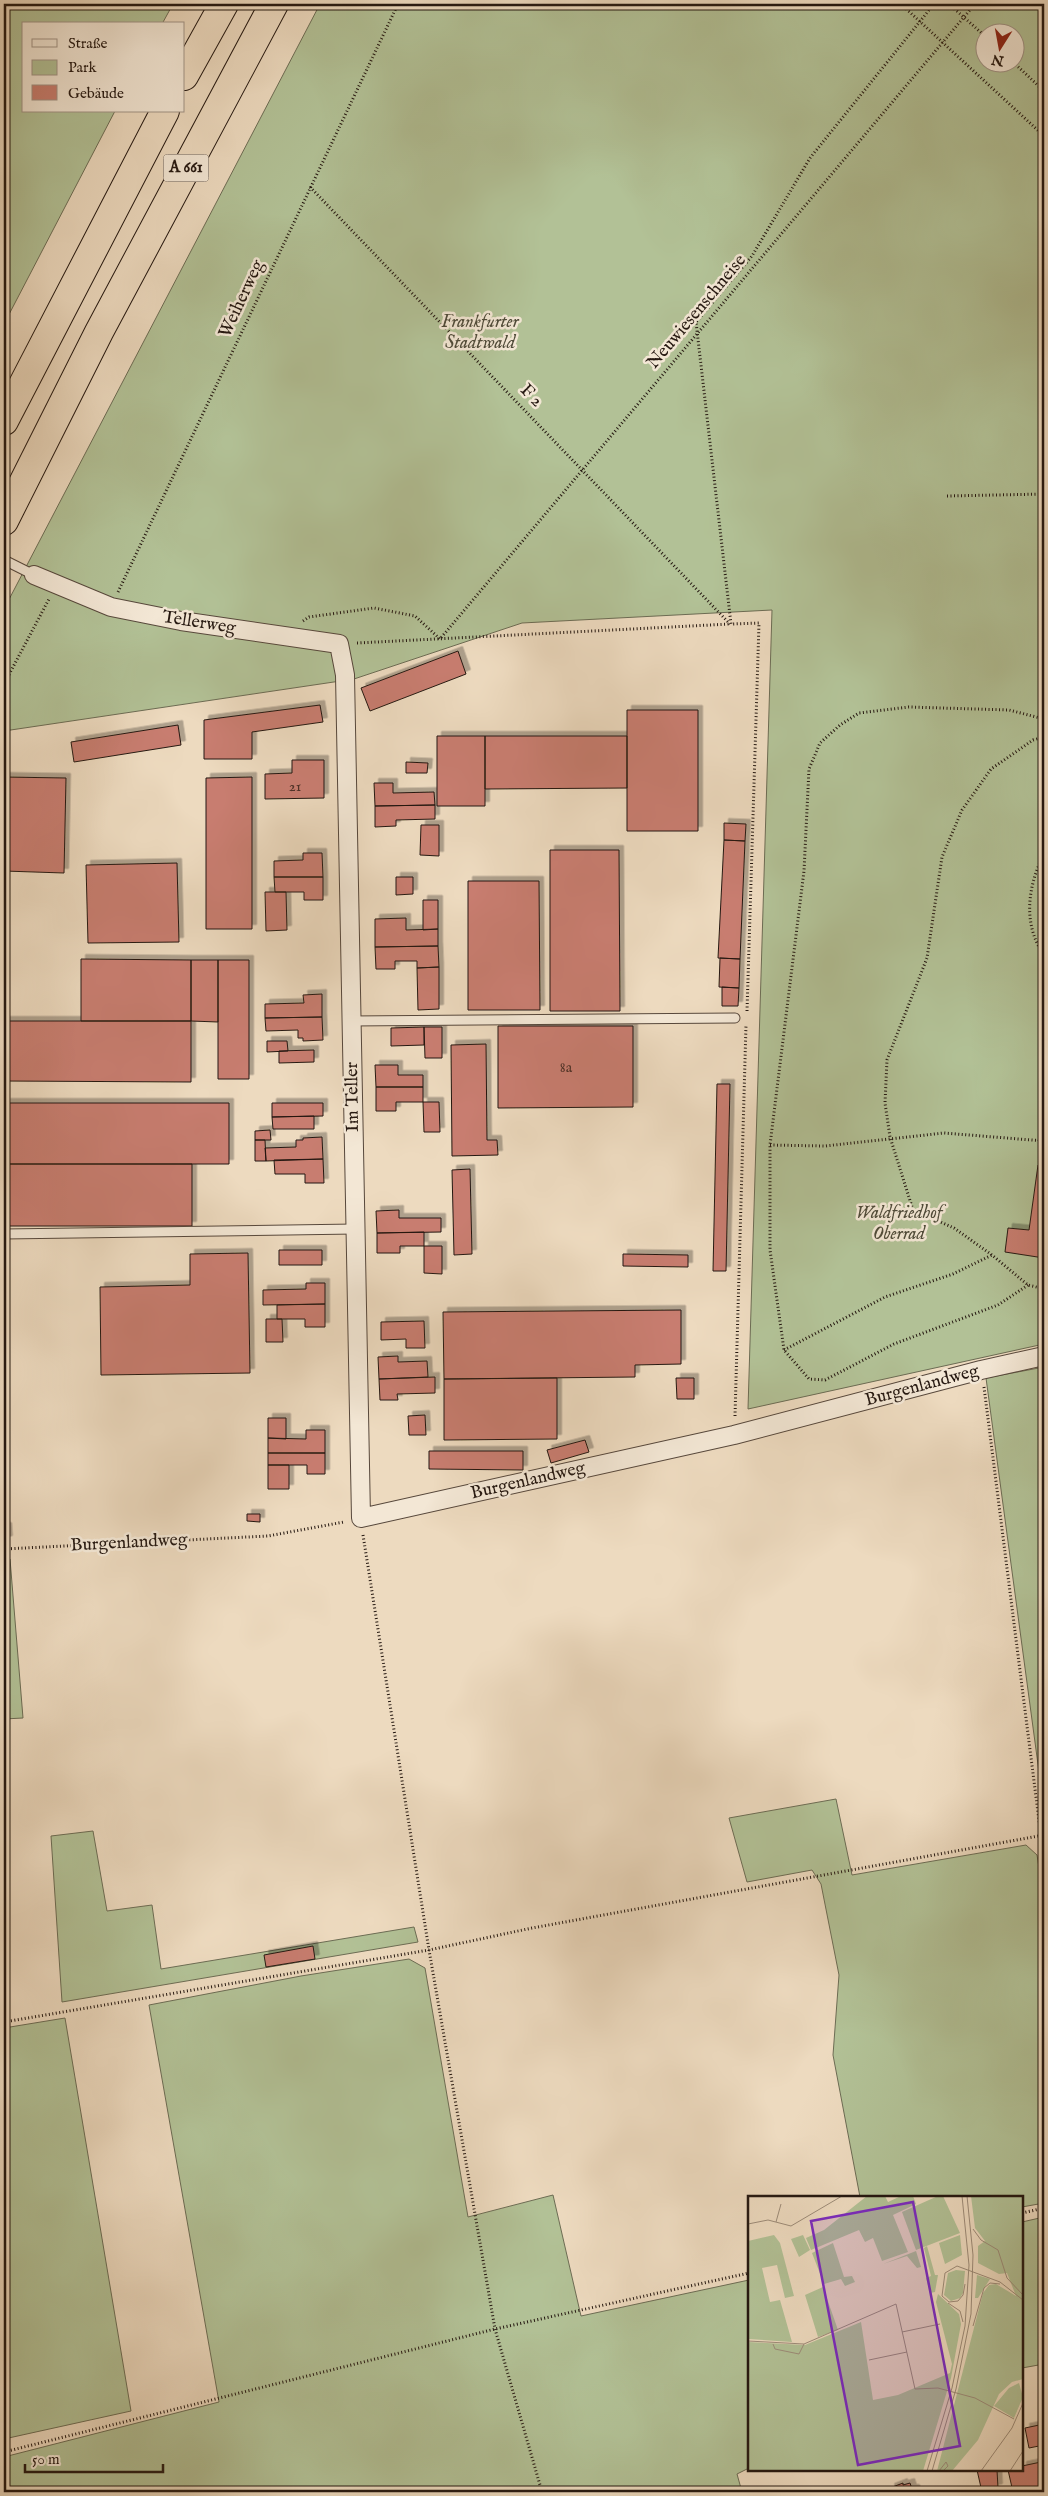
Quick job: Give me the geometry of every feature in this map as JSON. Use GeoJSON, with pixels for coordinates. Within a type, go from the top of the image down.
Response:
{"type":"FeatureCollection","features":[{"type":"Feature","properties":{"kind":"highway"},"geometry":{"type":"LineString","coordinates":[[185,74],[224,4]]}},
{"type":"Feature","properties":{"kind":"highway","name":"A 661"},"geometry":{"type":"LineString","coordinates":[[4,521],[100,332],[274,4]]}},
{"type":"Feature","properties":{"kind":"highway","name":"A 661"},"geometry":{"type":"LineString","coordinates":[[4,421],[164,112]]}},
{"type":"Feature","properties":{"kind":"street","name":"Tellerweg"},"geometry":{"type":"LineString","coordinates":[[34,575],[111,607],[181,621],[339,644]]}},
{"type":"Feature","properties":{"kind":"street","name":"Im Teller"},"geometry":{"type":"LineString","coordinates":[[339,644],[344,675],[360,1518]]}},
{"type":"Feature","properties":{"kind":"street","name":"Burgenlandweg"},"geometry":{"type":"LineString","coordinates":[[360,1518],[734,1435],[982,1370],[1044,1356]]}},
{"type":"Feature","properties":{"kind":"lane"},"geometry":{"type":"LineString","coordinates":[[4,560],[34,575]]}},
{"type":"Feature","properties":{"kind":"lane"},"geometry":{"type":"LineString","coordinates":[[351,1021],[735,1018]]}},
{"type":"Feature","properties":{"kind":"lane"},"geometry":{"type":"LineString","coordinates":[[4,1234],[355,1229]]}},
{"type":"Feature","properties":{"kind":"path","name":"Weiherweg"},"geometry":{"type":"LineString","coordinates":[[111,607],[398,4]]}},
{"type":"Feature","properties":{"kind":"path"},"geometry":{"type":"LineString","coordinates":[[901,4],[1044,136]]}},
{"type":"Feature","properties":{"kind":"path"},"geometry":{"type":"LineString","coordinates":[[731,624],[696,322],[752,256],[810,158],[934,4]]}},
{"type":"Feature","properties":{"kind":"path"},"geometry":{"type":"LineString","coordinates":[[949,4],[976,28]]}},
{"type":"Feature","properties":{"kind":"path","name":"Neuwiesenschneise"},"geometry":{"type":"LineString","coordinates":[[440,639],[975,4]]}},
{"type":"Feature","properties":{"kind":"path"},"geometry":{"type":"LineString","coordinates":[[1024,72],[1044,91]]}},
{"type":"Feature","properties":{"kind":"path","name":"F 2"},"geometry":{"type":"LineString","coordinates":[[310,187],[731,624]]}},
{"type":"Feature","properties":{"kind":"path"},"geometry":{"type":"LineString","coordinates":[[947,496],[1044,494]]}},
{"type":"Feature","properties":{"kind":"path"},"geometry":{"type":"LineString","coordinates":[[4,684],[57,584]]}},
{"type":"Feature","properties":{"kind":"path"},"geometry":{"type":"LineString","coordinates":[[276,635],[309,618],[374,608],[414,616],[440,639]]}},
{"type":"Feature","properties":{"kind":"path"},"geometry":{"type":"LineString","coordinates":[[339,644],[759,623],[734,1435]]}},
{"type":"Feature","properties":{"kind":"path"},"geometry":{"type":"LineString","coordinates":[[1028,1285],[998,1305],[894,1344],[825,1380],[808,1379],[784,1350],[770,1250],[770,1145],[804,871],[809,769],[820,743],[840,725],[859,713],[901,708],[1009,710],[1044,719]]}},
{"type":"Feature","properties":{"kind":"path"},"geometry":{"type":"LineString","coordinates":[[1044,737],[1033,740],[991,769],[962,810],[942,857],[927,958],[887,1060],[885,1103],[890,1138],[912,1210],[954,1228],[992,1255],[1028,1285],[1044,1289]]}},
{"type":"Feature","properties":{"kind":"path"},"geometry":{"type":"LineString","coordinates":[[1044,854],[1034,873],[1029,894],[1032,929],[1044,955]]}},
{"type":"Feature","properties":{"kind":"path"},"geometry":{"type":"LineString","coordinates":[[1039,1141],[1044,1104]]}},
{"type":"Feature","properties":{"kind":"path"},"geometry":{"type":"LineString","coordinates":[[770,1145],[825,1146],[944,1134],[1044,1141]]}},
{"type":"Feature","properties":{"kind":"path"},"geometry":{"type":"LineString","coordinates":[[784,1350],[885,1297],[953,1274],[992,1255]]}},
{"type":"Feature","properties":{"kind":"path"},"geometry":{"type":"LineString","coordinates":[[982,1370],[1044,1860]]}},
{"type":"Feature","properties":{"kind":"path"},"geometry":{"type":"LineString","coordinates":[[360,1518],[429,1950],[495,2329],[542,2492]]}},
{"type":"Feature","properties":{"kind":"path","name":"Burgenlandweg"},"geometry":{"type":"LineString","coordinates":[[4,1550],[268,1536],[360,1518]]}},
{"type":"Feature","properties":{"kind":"path"},"geometry":{"type":"LineString","coordinates":[[4,2022],[429,1950],[542,1926],[1042,1835]]}},
{"type":"Feature","properties":{"kind":"path"},"geometry":{"type":"LineString","coordinates":[[1023,2213],[1044,2208]]}},
{"type":"Feature","properties":{"kind":"path"},"geometry":{"type":"LineString","coordinates":[[4,2452],[495,2329],[748,2273]]}},
{"type":"Feature","properties":{"kind":"green space"},"geometry":{"type":"Polygon","coordinates":[[[4,4],[173,4],[163,22],[22,22],[22,112],[114,112],[4,324],[4,4]]]}},
{"type":"Feature","properties":{"kind":"green space"},"geometry":{"type":"Polygon","coordinates":[[[320,4],[1044,4],[1044,1344],[748,1409],[772,610],[522,623],[354,679],[4,731],[4,609],[320,4]]]}},
{"type":"Feature","properties":{"kind":"green space"},"geometry":{"type":"Polygon","coordinates":[[[1044,1367],[1044,1809],[986,1378],[1044,1367]]]}},
{"type":"Feature","properties":{"kind":"green space"},"geometry":{"type":"Polygon","coordinates":[[[4,1559],[10,1559],[23,1718],[4,1719],[4,1559]]]}},
{"type":"Feature","properties":{"kind":"green space"},"geometry":{"type":"Polygon","coordinates":[[[836,1799],[852,1875],[1026,1845],[1037,1855],[1044,1900],[1044,2203],[1023,2207],[1023,2196],[860,2196],[833,2055],[839,1975],[821,1884],[812,1870],[747,1882],[729,1818],[836,1799]]]}},
{"type":"Feature","properties":{"kind":"green space"},"geometry":{"type":"Polygon","coordinates":[[[93,1831],[107,1911],[152,1905],[161,1969],[414,1927],[418,1942],[62,2002],[51,1836],[93,1831]]]}},
{"type":"Feature","properties":{"kind":"green space"},"geometry":{"type":"Polygon","coordinates":[[[409,1959],[425,1968],[468,2217],[553,2195],[581,2316],[748,2280],[748,2468],[737,2474],[742,2492],[4,2492],[4,2457],[219,2402],[149,2005],[301,1976],[409,1959]]]}},
{"type":"Feature","properties":{"kind":"green space"},"geometry":{"type":"Polygon","coordinates":[[[65,2018],[131,2411],[4,2439],[4,2028],[65,2018]]]}},
{"type":"Feature","properties":{"kind":"green space"},"geometry":{"type":"Polygon","coordinates":[[[1044,2217],[1044,2364],[1023,2368],[1023,2222],[1044,2217]]]}},
{"type":"Feature","properties":{"kind":"building"},"geometry":{"type":"Polygon","coordinates":[[[458,651],[466,674],[370,711],[361,688],[458,651]]]}},
{"type":"Feature","properties":{"kind":"building"},"geometry":{"type":"Polygon","coordinates":[[[320,705],[323,722],[252,732],[252,759],[204,759],[204,720],[320,705]]]}},
{"type":"Feature","properties":{"kind":"building"},"geometry":{"type":"Polygon","coordinates":[[[627,710],[698,710],[698,831],[627,831],[627,710]]]}},
{"type":"Feature","properties":{"kind":"building"},"geometry":{"type":"Polygon","coordinates":[[[178,725],[181,745],[74,762],[71,742],[178,725]]]}},
{"type":"Feature","properties":{"kind":"building"},"geometry":{"type":"Polygon","coordinates":[[[437,736],[485,736],[485,806],[437,806],[437,736]]]}},
{"type":"Feature","properties":{"kind":"building"},"geometry":{"type":"Polygon","coordinates":[[[485,736],[627,736],[627,788],[485,789],[485,736]]]}},
{"type":"Feature","properties":{"kind":"building"},"geometry":{"type":"Polygon","coordinates":[[[292,760],[324,760],[324,798],[265,799],[265,774],[292,773],[292,760]]]}},
{"type":"Feature","properties":{"kind":"building"},"geometry":{"type":"Polygon","coordinates":[[[406,762],[428,763],[427,773],[406,773],[406,762]]]}},
{"type":"Feature","properties":{"kind":"building"},"geometry":{"type":"Polygon","coordinates":[[[4,777],[66,778],[64,873],[4,871],[4,777]]]}},
{"type":"Feature","properties":{"kind":"building"},"geometry":{"type":"Polygon","coordinates":[[[252,777],[252,929],[206,929],[206,778],[252,777]]]}},
{"type":"Feature","properties":{"kind":"building"},"geometry":{"type":"Polygon","coordinates":[[[374,783],[393,783],[393,793],[434,792],[435,805],[375,806],[374,783]]]}},
{"type":"Feature","properties":{"kind":"building"},"geometry":{"type":"Polygon","coordinates":[[[435,805],[435,819],[396,820],[396,826],[375,827],[375,806],[435,805]]]}},
{"type":"Feature","properties":{"kind":"building"},"geometry":{"type":"Polygon","coordinates":[[[724,823],[746,824],[745,841],[724,840],[724,823]]]}},
{"type":"Feature","properties":{"kind":"building"},"geometry":{"type":"Polygon","coordinates":[[[421,825],[439,825],[439,856],[420,855],[421,825]]]}},
{"type":"Feature","properties":{"kind":"building"},"geometry":{"type":"Polygon","coordinates":[[[724,840],[745,841],[740,959],[718,958],[724,840]]]}},
{"type":"Feature","properties":{"kind":"building"},"geometry":{"type":"Polygon","coordinates":[[[550,850],[619,850],[620,1011],[550,1011],[550,850]]]}},
{"type":"Feature","properties":{"kind":"building"},"geometry":{"type":"Polygon","coordinates":[[[303,853],[322,853],[323,877],[274,877],[274,861],[303,860],[303,853]]]}},
{"type":"Feature","properties":{"kind":"building"},"geometry":{"type":"Polygon","coordinates":[[[177,863],[179,942],[88,943],[86,865],[177,863]]]}},
{"type":"Feature","properties":{"kind":"building"},"geometry":{"type":"Polygon","coordinates":[[[274,877],[323,877],[323,900],[304,900],[304,892],[275,892],[274,877]]]}},
{"type":"Feature","properties":{"kind":"building"},"geometry":{"type":"Polygon","coordinates":[[[396,877],[413,877],[413,894],[396,895],[396,877]]]}},
{"type":"Feature","properties":{"kind":"building"},"geometry":{"type":"Polygon","coordinates":[[[468,881],[539,881],[540,1010],[468,1010],[468,881]]]}},
{"type":"Feature","properties":{"kind":"building"},"geometry":{"type":"Polygon","coordinates":[[[265,892],[286,892],[287,930],[266,931],[265,892]]]}},
{"type":"Feature","properties":{"kind":"building"},"geometry":{"type":"Polygon","coordinates":[[[423,900],[438,900],[438,929],[423,930],[423,900]]]}},
{"type":"Feature","properties":{"kind":"building"},"geometry":{"type":"Polygon","coordinates":[[[406,918],[406,930],[438,929],[438,946],[375,947],[375,919],[406,918]]]}},
{"type":"Feature","properties":{"kind":"building"},"geometry":{"type":"Polygon","coordinates":[[[438,946],[439,967],[417,968],[417,961],[395,961],[395,969],[376,969],[375,947],[438,946]]]}},
{"type":"Feature","properties":{"kind":"building"},"geometry":{"type":"Polygon","coordinates":[[[720,958],[740,959],[739,988],[719,987],[720,958]]]}},
{"type":"Feature","properties":{"kind":"building"},"geometry":{"type":"Polygon","coordinates":[[[81,959],[191,960],[191,1021],[81,1021],[81,959]]]}},
{"type":"Feature","properties":{"kind":"building"},"geometry":{"type":"Polygon","coordinates":[[[191,960],[218,960],[218,1022],[191,1021],[191,960]]]}},
{"type":"Feature","properties":{"kind":"building"},"geometry":{"type":"Polygon","coordinates":[[[218,960],[249,960],[249,1079],[218,1079],[218,960]]]}},
{"type":"Feature","properties":{"kind":"building"},"geometry":{"type":"Polygon","coordinates":[[[439,967],[439,1009],[418,1010],[417,968],[439,967]]]}},
{"type":"Feature","properties":{"kind":"building"},"geometry":{"type":"Polygon","coordinates":[[[722,987],[739,988],[738,1006],[722,1006],[722,987]]]}},
{"type":"Feature","properties":{"kind":"building"},"geometry":{"type":"Polygon","coordinates":[[[322,994],[322,1017],[265,1018],[265,1004],[304,1003],[303,995],[322,994]]]}},
{"type":"Feature","properties":{"kind":"building"},"geometry":{"type":"Polygon","coordinates":[[[322,1017],[323,1040],[303,1041],[303,1038],[298,1038],[298,1030],[266,1031],[265,1018],[322,1017]]]}},
{"type":"Feature","properties":{"kind":"building"},"geometry":{"type":"Polygon","coordinates":[[[4,1021],[191,1021],[191,1082],[4,1081],[4,1021]]]}},
{"type":"Feature","properties":{"kind":"building"},"geometry":{"type":"Polygon","coordinates":[[[498,1026],[633,1026],[633,1107],[498,1108],[498,1026]]]}},
{"type":"Feature","properties":{"kind":"building"},"geometry":{"type":"Polygon","coordinates":[[[424,1027],[424,1045],[391,1046],[391,1028],[424,1027]]]}},
{"type":"Feature","properties":{"kind":"building"},"geometry":{"type":"Polygon","coordinates":[[[424,1027],[442,1027],[442,1058],[425,1058],[424,1027]]]}},
{"type":"Feature","properties":{"kind":"building"},"geometry":{"type":"Polygon","coordinates":[[[267,1041],[287,1041],[288,1051],[267,1052],[267,1041]]]}},
{"type":"Feature","properties":{"kind":"building"},"geometry":{"type":"Polygon","coordinates":[[[486,1044],[487,1140],[497,1140],[498,1155],[452,1156],[451,1045],[486,1044]]]}},
{"type":"Feature","properties":{"kind":"building"},"geometry":{"type":"Polygon","coordinates":[[[314,1050],[314,1062],[279,1063],[279,1051],[314,1050]]]}},
{"type":"Feature","properties":{"kind":"building"},"geometry":{"type":"Polygon","coordinates":[[[375,1065],[398,1065],[398,1075],[423,1075],[423,1087],[376,1087],[375,1065]]]}},
{"type":"Feature","properties":{"kind":"building"},"geometry":{"type":"Polygon","coordinates":[[[717,1084],[730,1084],[726,1271],[713,1271],[717,1084]]]}},
{"type":"Feature","properties":{"kind":"building"},"geometry":{"type":"Polygon","coordinates":[[[376,1087],[423,1087],[423,1102],[396,1102],[396,1111],[376,1111],[376,1087]]]}},
{"type":"Feature","properties":{"kind":"building"},"geometry":{"type":"Polygon","coordinates":[[[423,1102],[439,1102],[440,1132],[424,1132],[423,1102]]]}},
{"type":"Feature","properties":{"kind":"building"},"geometry":{"type":"Polygon","coordinates":[[[6,1103],[229,1103],[229,1164],[6,1164],[6,1103]]]}},
{"type":"Feature","properties":{"kind":"building"},"geometry":{"type":"Polygon","coordinates":[[[272,1103],[323,1103],[323,1116],[272,1117],[272,1103]]]}},
{"type":"Feature","properties":{"kind":"building"},"geometry":{"type":"Polygon","coordinates":[[[314,1116],[314,1129],[273,1129],[272,1117],[314,1116]]]}},
{"type":"Feature","properties":{"kind":"building"},"geometry":{"type":"Polygon","coordinates":[[[270,1130],[271,1140],[255,1140],[255,1131],[270,1130]]]}},
{"type":"Feature","properties":{"kind":"building"},"geometry":{"type":"Polygon","coordinates":[[[322,1137],[323,1159],[266,1161],[265,1148],[296,1147],[296,1140],[322,1137]]]}},
{"type":"Feature","properties":{"kind":"building"},"geometry":{"type":"Polygon","coordinates":[[[255,1140],[265,1140],[266,1161],[255,1161],[255,1140]]]}},
{"type":"Feature","properties":{"kind":"building"},"geometry":{"type":"Polygon","coordinates":[[[323,1159],[324,1183],[305,1183],[305,1174],[275,1174],[274,1160],[323,1159]]]}},
{"type":"Feature","properties":{"kind":"building"},"geometry":{"type":"Polygon","coordinates":[[[6,1164],[192,1164],[192,1226],[6,1226],[6,1164]]]}},
{"type":"Feature","properties":{"kind":"building"},"geometry":{"type":"Polygon","coordinates":[[[1038,1165],[1044,1166],[1044,1258],[1005,1252],[1008,1228],[1029,1230],[1038,1165]]]}},
{"type":"Feature","properties":{"kind":"building"},"geometry":{"type":"Polygon","coordinates":[[[470,1169],[472,1254],[454,1255],[452,1170],[470,1169]]]}},
{"type":"Feature","properties":{"kind":"building"},"geometry":{"type":"Polygon","coordinates":[[[399,1210],[399,1218],[441,1218],[441,1232],[377,1233],[376,1211],[399,1210]]]}},
{"type":"Feature","properties":{"kind":"building"},"geometry":{"type":"Polygon","coordinates":[[[424,1232],[424,1246],[400,1246],[400,1253],[377,1253],[377,1233],[424,1232]]]}},
{"type":"Feature","properties":{"kind":"building"},"geometry":{"type":"Polygon","coordinates":[[[424,1246],[442,1246],[442,1274],[424,1273],[424,1246]]]}},
{"type":"Feature","properties":{"kind":"building"},"geometry":{"type":"Polygon","coordinates":[[[279,1250],[322,1250],[322,1265],[279,1265],[279,1250]]]}},
{"type":"Feature","properties":{"kind":"building"},"geometry":{"type":"Polygon","coordinates":[[[248,1253],[250,1373],[101,1375],[100,1287],[190,1285],[190,1254],[248,1253]]]}},
{"type":"Feature","properties":{"kind":"building"},"geometry":{"type":"Polygon","coordinates":[[[623,1254],[688,1255],[688,1267],[623,1266],[623,1254]]]}},
{"type":"Feature","properties":{"kind":"building"},"geometry":{"type":"Polygon","coordinates":[[[306,1283],[325,1283],[325,1304],[263,1305],[263,1290],[306,1289],[306,1283]]]}},
{"type":"Feature","properties":{"kind":"building"},"geometry":{"type":"Polygon","coordinates":[[[325,1304],[325,1327],[305,1327],[305,1319],[277,1319],[277,1305],[325,1304]]]}},
{"type":"Feature","properties":{"kind":"building"},"geometry":{"type":"Polygon","coordinates":[[[681,1310],[681,1364],[635,1365],[635,1377],[444,1379],[443,1312],[681,1310]]]}},
{"type":"Feature","properties":{"kind":"building"},"geometry":{"type":"Polygon","coordinates":[[[266,1319],[282,1319],[283,1342],[266,1342],[266,1319]]]}},
{"type":"Feature","properties":{"kind":"building"},"geometry":{"type":"Polygon","coordinates":[[[424,1321],[425,1348],[406,1348],[406,1339],[381,1340],[381,1322],[424,1321]]]}},
{"type":"Feature","properties":{"kind":"building"},"geometry":{"type":"Polygon","coordinates":[[[398,1356],[398,1362],[427,1361],[428,1377],[379,1379],[378,1357],[398,1356]]]}},
{"type":"Feature","properties":{"kind":"building"},"geometry":{"type":"Polygon","coordinates":[[[435,1377],[435,1393],[397,1394],[398,1400],[380,1400],[379,1379],[435,1377]]]}},
{"type":"Feature","properties":{"kind":"building"},"geometry":{"type":"Polygon","coordinates":[[[557,1378],[557,1439],[444,1440],[444,1379],[557,1378]]]}},
{"type":"Feature","properties":{"kind":"building"},"geometry":{"type":"Polygon","coordinates":[[[676,1378],[694,1378],[694,1399],[677,1399],[676,1378]]]}},
{"type":"Feature","properties":{"kind":"building"},"geometry":{"type":"Polygon","coordinates":[[[425,1415],[426,1435],[409,1435],[408,1416],[425,1415]]]}},
{"type":"Feature","properties":{"kind":"building"},"geometry":{"type":"Polygon","coordinates":[[[268,1418],[286,1418],[286,1439],[268,1438],[268,1418]]]}},
{"type":"Feature","properties":{"kind":"building"},"geometry":{"type":"Polygon","coordinates":[[[306,1430],[325,1430],[325,1453],[268,1453],[268,1438],[306,1439],[306,1430]]]}},
{"type":"Feature","properties":{"kind":"building"},"geometry":{"type":"Polygon","coordinates":[[[585,1440],[589,1452],[551,1463],[547,1450],[585,1440]]]}},
{"type":"Feature","properties":{"kind":"building"},"geometry":{"type":"Polygon","coordinates":[[[429,1451],[523,1451],[523,1470],[429,1469],[429,1451]]]}},
{"type":"Feature","properties":{"kind":"building"},"geometry":{"type":"Polygon","coordinates":[[[268,1453],[325,1453],[325,1474],[307,1474],[307,1465],[268,1465],[268,1453]]]}},
{"type":"Feature","properties":{"kind":"building"},"geometry":{"type":"Polygon","coordinates":[[[268,1465],[289,1465],[289,1489],[268,1489],[268,1465]]]}},
{"type":"Feature","properties":{"kind":"building"},"geometry":{"type":"Polygon","coordinates":[[[247,1514],[260,1514],[260,1522],[247,1521],[247,1514]]]}},
{"type":"Feature","properties":{"kind":"building"},"geometry":{"type":"Polygon","coordinates":[[[4,1527],[7,1527],[8,1540],[4,1541],[4,1527]]]}},
{"type":"Feature","properties":{"kind":"building"},"geometry":{"type":"Polygon","coordinates":[[[313,1946],[315,1959],[266,1967],[264,1955],[313,1946]]]}},
{"type":"Feature","properties":{"kind":"building"},"geometry":{"type":"Polygon","coordinates":[[[1044,2424],[1044,2445],[1029,2448],[1025,2428],[1044,2424]]]}},
{"type":"Feature","properties":{"kind":"building"},"geometry":{"type":"Polygon","coordinates":[[[1041,2462],[1042,2466],[1044,2465],[1044,2492],[1013,2492],[1008,2471],[1023,2471],[1023,2466],[1041,2462]]]}},
{"type":"Feature","properties":{"kind":"building"},"geometry":{"type":"Polygon","coordinates":[[[977,2471],[997,2471],[998,2488],[982,2492],[977,2471]]]}},
{"type":"Feature","properties":{"kind":"building"},"geometry":{"type":"Polygon","coordinates":[[[903,2483],[903,2485],[910,2483],[912,2489],[915,2489],[916,2492],[891,2492],[890,2488],[903,2483]]]}},
{"type":"Feature","properties":{"kind":"park label","name":"Frankfurter Stadtwald"},"geometry":{"type":"Point","coordinates":[480,332]}},
{"type":"Feature","properties":{"kind":"park label","name":"Waldfriedhof Oberrad"},"geometry":{"type":"Point","coordinates":[899,1223]}}]}
